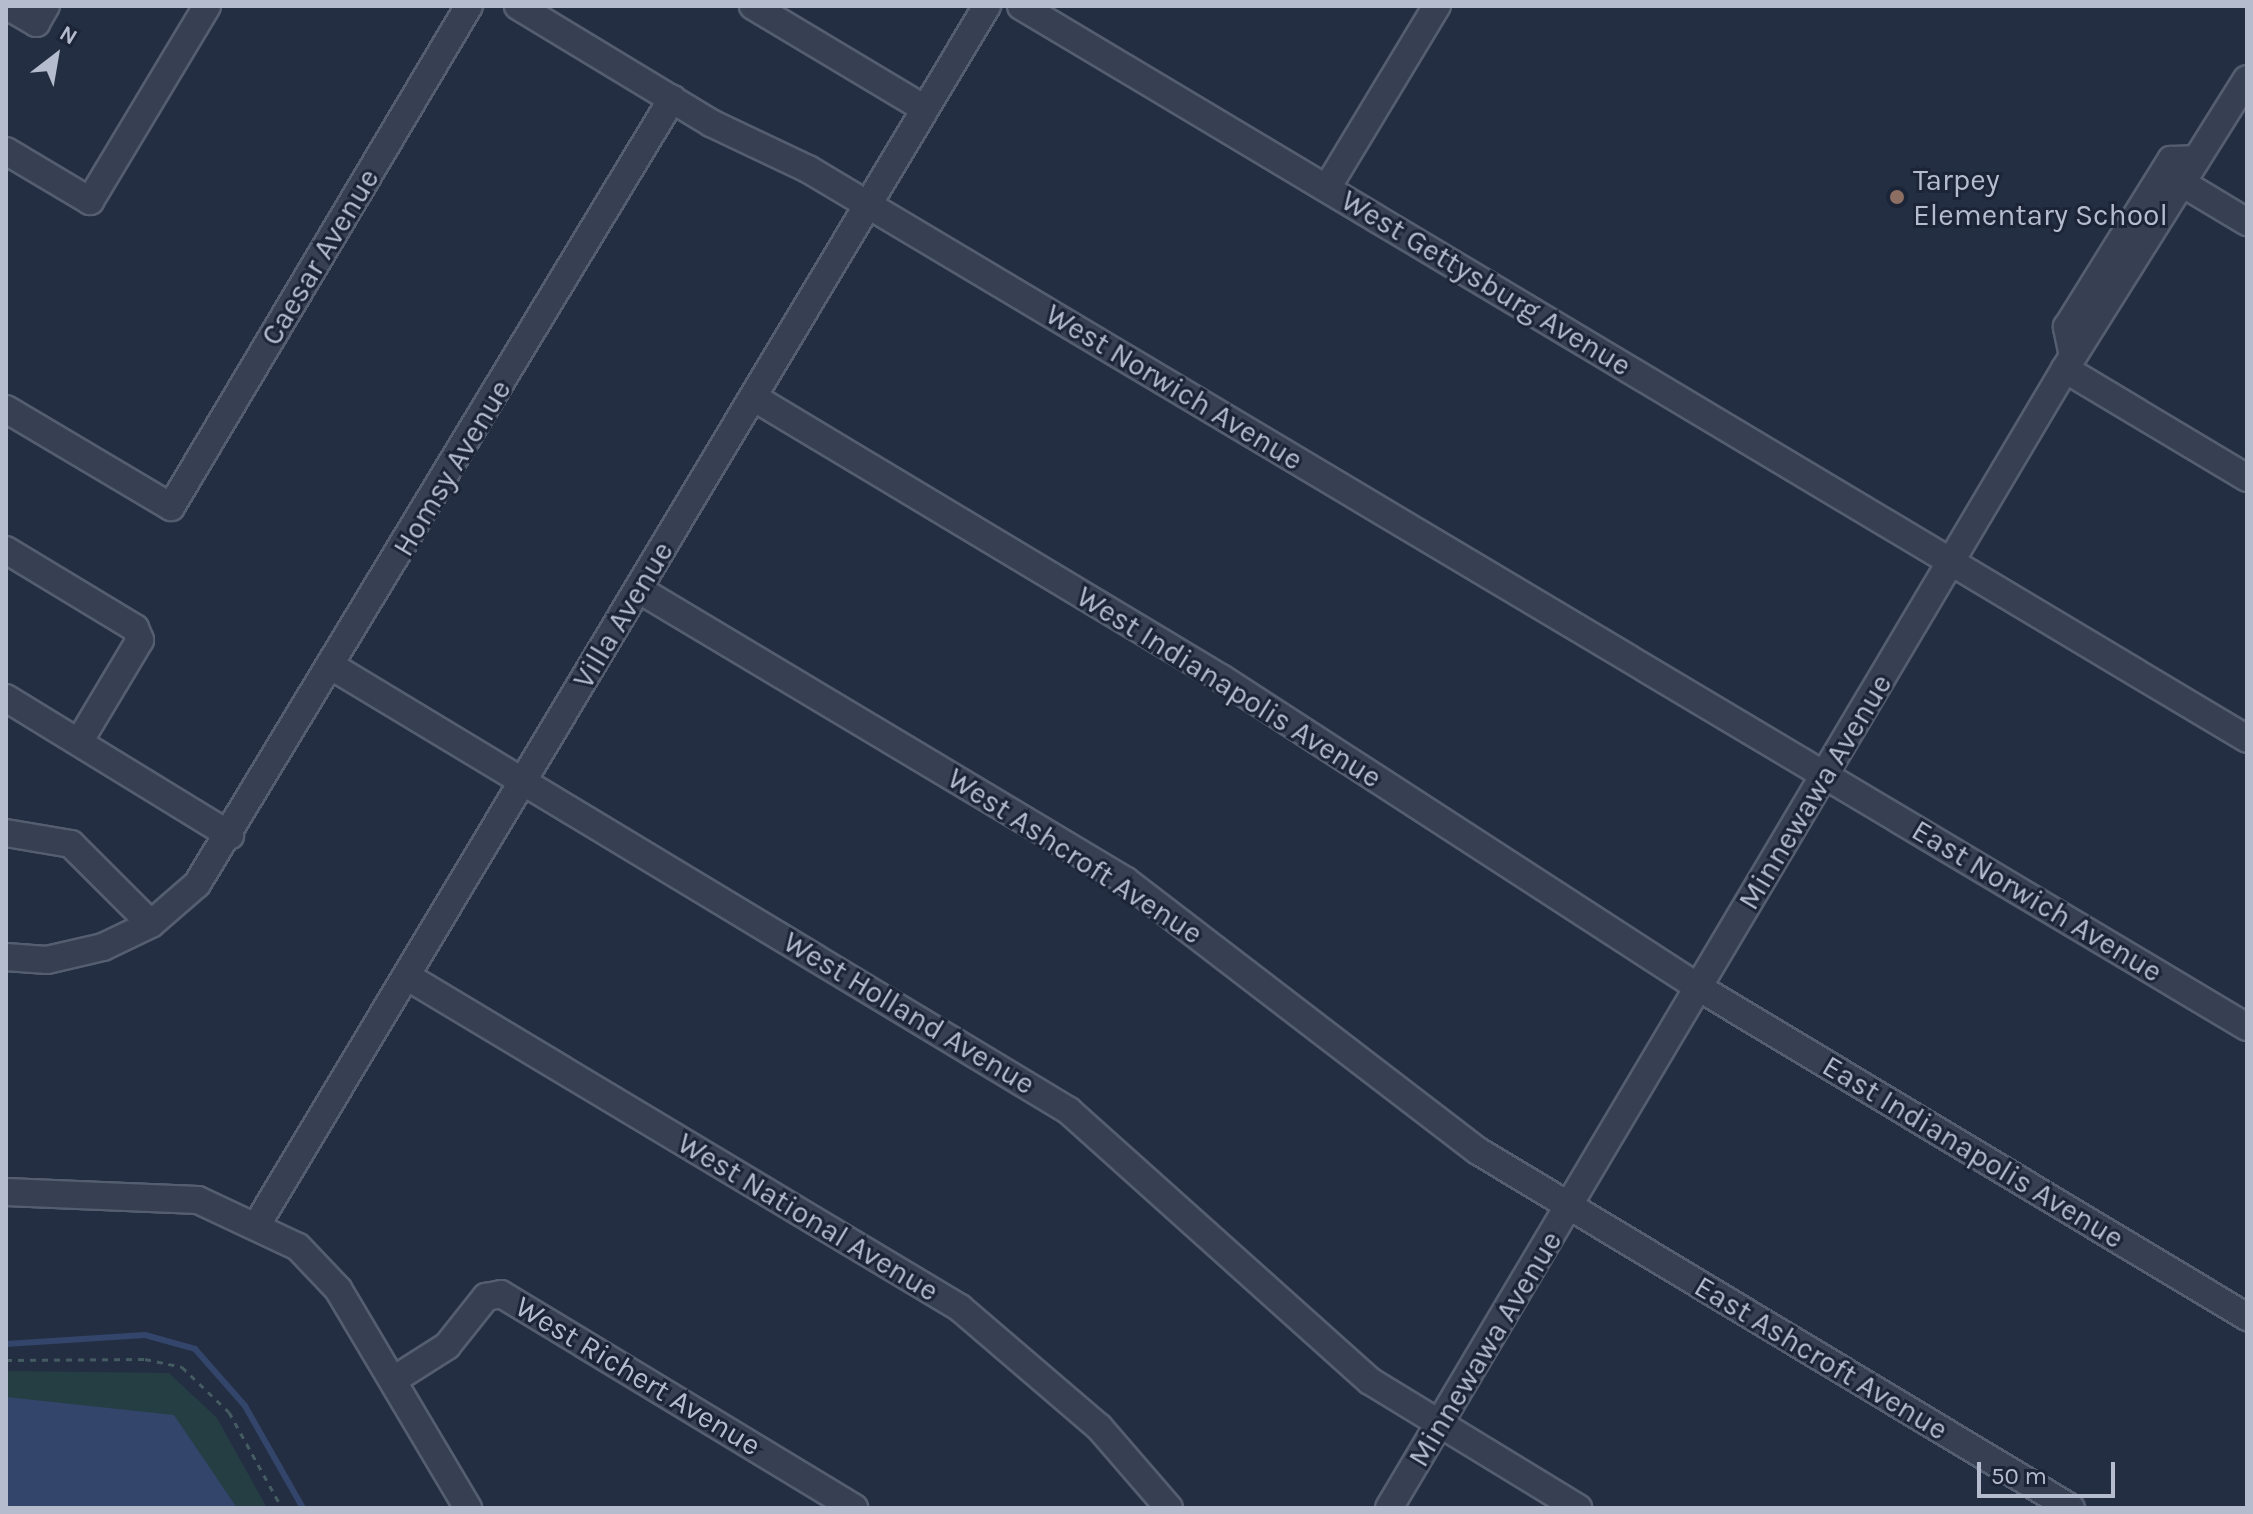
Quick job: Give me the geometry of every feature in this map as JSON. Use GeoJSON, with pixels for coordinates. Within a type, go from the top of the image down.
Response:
{"type":"FeatureCollection","features":[{"type":"Feature","properties":{"kind":"street"},"geometry":{"type":"LineString","coordinates":[[7,6],[36,23],[46,6]]}},
{"type":"Feature","properties":{"kind":"street"},"geometry":{"type":"LineString","coordinates":[[6,151],[90,201],[207,6]]}},
{"type":"Feature","properties":{"kind":"street","name":"Caesar Avenue"},"geometry":{"type":"LineString","coordinates":[[6,409],[171,507],[469,6]]}},
{"type":"Feature","properties":{"kind":"street","name":"West Norwich Avenue"},"geometry":{"type":"LineString","coordinates":[[518,6],[672,99],[866,203],[1827,775]]}},
{"type":"Feature","properties":{"kind":"street"},"geometry":{"type":"LineString","coordinates":[[753,6],[925,109]]}},
{"type":"Feature","properties":{"kind":"street","name":"Villa Avenue"},"geometry":{"type":"LineString","coordinates":[[258,1223],[524,783],[866,203],[987,6]]}},
{"type":"Feature","properties":{"kind":"street","name":"West Gettysburg Avenue"},"geometry":{"type":"LineString","coordinates":[[1021,6],[2247,739]]}},
{"type":"Feature","properties":{"kind":"street"},"geometry":{"type":"LineString","coordinates":[[1327,188],[1437,6]]}},
{"type":"Feature","properties":{"kind":"street","name":"Minnewawa Avenue"},"geometry":{"type":"LineString","coordinates":[[1389,1508],[1437,1424],[1571,1208],[1698,987],[1827,775],[2069,363],[2247,79]]}},
{"type":"Feature","properties":{"kind":"street","name":"Homsy Avenue"},"geometry":{"type":"LineString","coordinates":[[230,835],[672,99]]}},
{"type":"Feature","properties":{"kind":"street"},"geometry":{"type":"LineString","coordinates":[[2196,159],[2171,160],[2067,327],[2069,363],[2247,478]]}},
{"type":"Feature","properties":{"kind":"street"},"geometry":{"type":"LineString","coordinates":[[2182,183],[2247,222]]}},
{"type":"Feature","properties":{"kind":"street","name":"West Indianapolis Avenue"},"geometry":{"type":"LineString","coordinates":[[753,397],[1221,678],[1698,987]]}},
{"type":"Feature","properties":{"kind":"street"},"geometry":{"type":"LineString","coordinates":[[6,550],[135,628],[140,640],[79,742]]}},
{"type":"Feature","properties":{"kind":"street","name":"West Ashcroft Avenue"},"geometry":{"type":"LineString","coordinates":[[638,589],[1126,881],[1478,1151],[1571,1208]]}},
{"type":"Feature","properties":{"kind":"street","name":"West Holland Avenue"},"geometry":{"type":"LineString","coordinates":[[333,667],[1069,1111],[1370,1381],[1578,1508]]}},
{"type":"Feature","properties":{"kind":"street"},"geometry":{"type":"LineString","coordinates":[[6,698],[230,835],[197,884],[151,924],[103,947],[47,960],[6,957]]}},
{"type":"Feature","properties":{"kind":"street","name":"East Norwich Avenue"},"geometry":{"type":"LineString","coordinates":[[1827,775],[2247,1027]]}},
{"type":"Feature","properties":{"kind":"street"},"geometry":{"type":"LineString","coordinates":[[6,833],[71,844],[151,924]]}},
{"type":"Feature","properties":{"kind":"street","name":"West National Avenue"},"geometry":{"type":"LineString","coordinates":[[408,977],[960,1308],[1099,1427],[1169,1508]]}},
{"type":"Feature","properties":{"kind":"street","name":"East Indianapolis Avenue"},"geometry":{"type":"LineString","coordinates":[[1698,987],[2247,1317]]}},
{"type":"Feature","properties":{"kind":"street"},"geometry":{"type":"LineString","coordinates":[[6,1192],[152,1193],[198,1200],[258,1223],[298,1247],[338,1289],[395,1379],[468,1508]]}},
{"type":"Feature","properties":{"kind":"street","name":"East Ashcroft Avenue"},"geometry":{"type":"LineString","coordinates":[[1571,1208],[2071,1508]]}},
{"type":"Feature","properties":{"kind":"street","name":"West Richert Avenue"},"geometry":{"type":"LineString","coordinates":[[395,1379],[447,1346],[486,1297],[501,1294],[854,1508]]}},
{"type":"Feature","properties":{"kind":"path"},"geometry":{"type":"LineString","coordinates":[[6,1360],[145,1359],[182,1367],[229,1412],[282,1508]]}},
{"type":"Feature","properties":{"kind":"green space"},"geometry":{"type":"Polygon","coordinates":[[[6,1371],[169,1373],[217,1418],[267,1508],[6,1508],[6,1371]]]}},
{"type":"Feature","properties":{"kind":"water"},"geometry":{"type":"Polygon","coordinates":[[[6,1397],[174,1415],[237,1508],[6,1508],[6,1397]]]}},
{"type":"Feature","properties":{"kind":"waterway"},"geometry":{"type":"LineString","coordinates":[[6,1344],[145,1335],[195,1349],[245,1406],[303,1508]]}},
{"type":"Feature","properties":{"kind":"place","name":"Tarpey Elementary School"},"geometry":{"type":"Point","coordinates":[1897,197]}}]}
